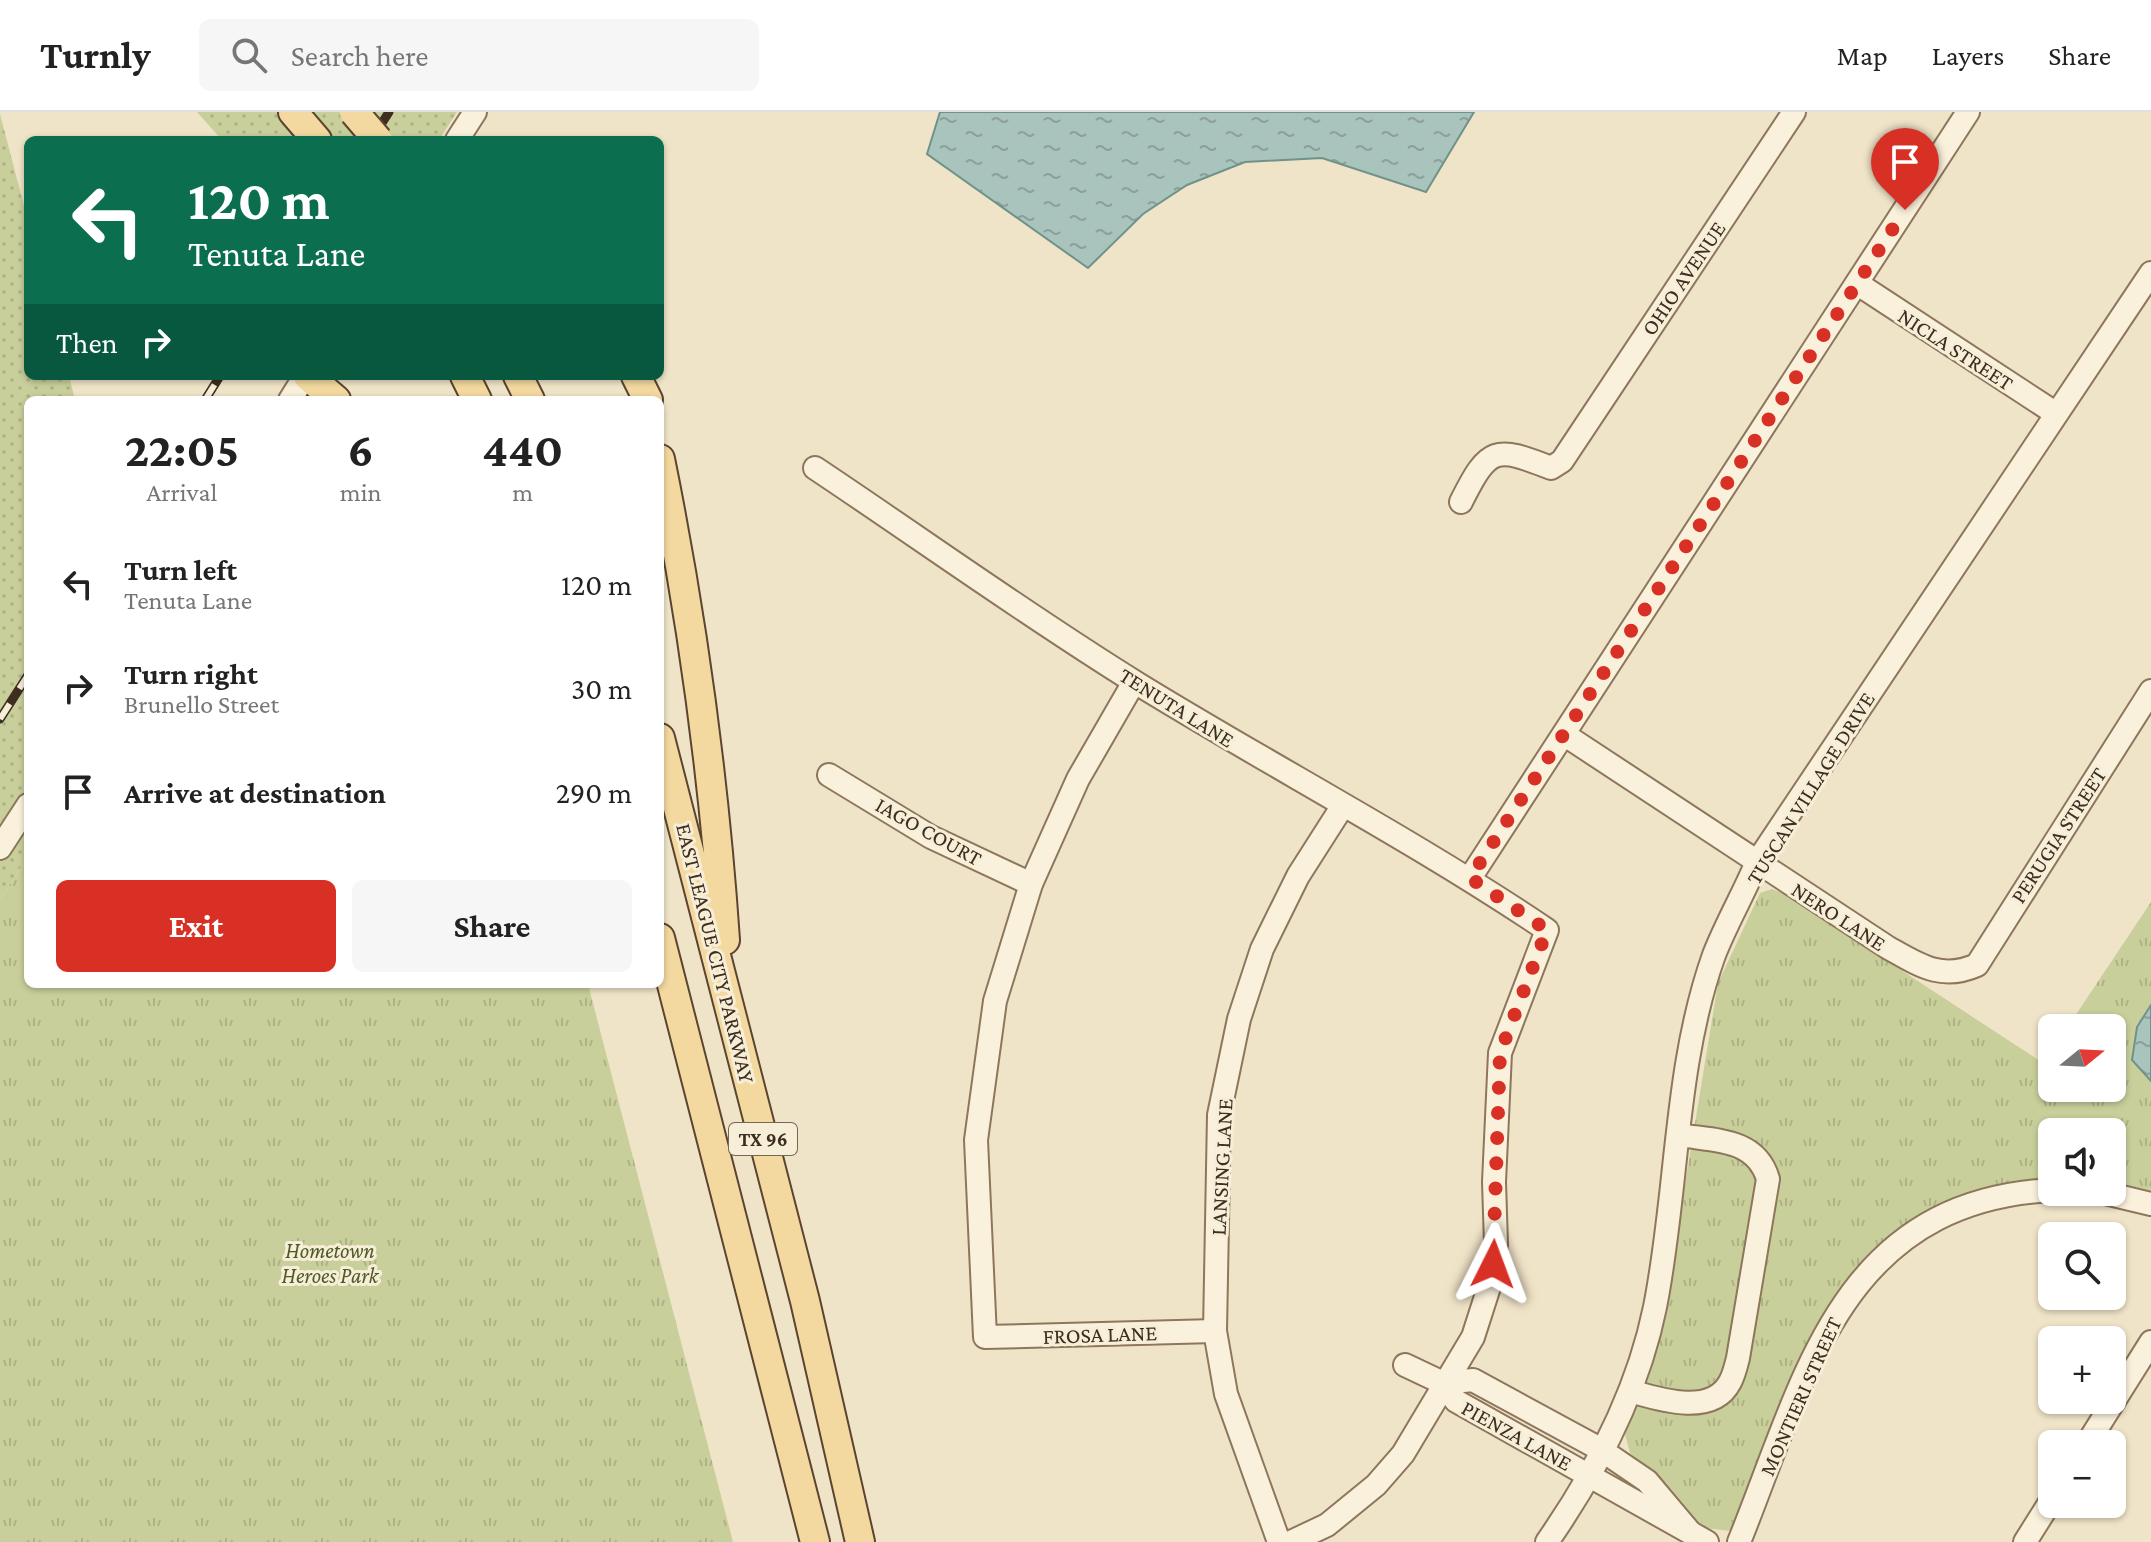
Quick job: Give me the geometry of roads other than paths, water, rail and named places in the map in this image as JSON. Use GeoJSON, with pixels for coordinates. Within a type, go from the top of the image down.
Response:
{"type":"FeatureCollection","features":[{"type":"Feature","properties":{"kind":"main road"},"geometry":{"type":"LineString","coordinates":[[293,112],[314,136]]}},
{"type":"Feature","properties":{"kind":"main road"},"geometry":{"type":"LineString","coordinates":[[354,112],[375,136]]}},
{"type":"Feature","properties":{"kind":"main road"},"geometry":{"type":"LineString","coordinates":[[312,380],[331,396]]}},
{"type":"Feature","properties":{"kind":"main road"},"geometry":{"type":"LineString","coordinates":[[664,479],[679,555],[717,820],[730,1008]]}},
{"type":"Feature","properties":{"kind":"main road","name":"EAST LEAGUE CITY PARKWAY"},"geometry":{"type":"LineString","coordinates":[[664,753],[805,1301],[860,1542]]}},
{"type":"Feature","properties":{"kind":"main road","name":"TX 96"},"geometry":{"type":"LineString","coordinates":[[664,954],[815,1542]]}},
{"type":"Feature","properties":{"kind":"main road"},"geometry":{"type":"LineString","coordinates":[[654,988],[716,1222],[765,1345]]}},
{"type":"Feature","properties":{"kind":"street"},"geometry":{"type":"LineString","coordinates":[[460,136],[475,112]]}},
{"type":"Feature","properties":{"kind":"street","name":"OHIO AVENUE"},"geometry":{"type":"LineString","coordinates":[[1461,502],[1473,479],[1491,457],[1507,451],[1551,468],[1562,461],[1794,112]]}},
{"type":"Feature","properties":{"kind":"street"},"geometry":{"type":"LineString","coordinates":[[1470,878],[1968,112]]}},
{"type":"Feature","properties":{"kind":"street","name":"TUSCAN VILLAGE DRIVE"},"geometry":{"type":"LineString","coordinates":[[1547,1542],[1581,1493],[1587,1474],[1630,1391],[1654,1308],[1693,1037],[1714,955],[1757,862],[2151,273]]}},
{"type":"Feature","properties":{"kind":"street","name":"NICLA STREET"},"geometry":{"type":"LineString","coordinates":[[1858,284],[2055,413]]}},
{"type":"Feature","properties":{"kind":"street","name":"TENUTA LANE"},"geometry":{"type":"LineString","coordinates":[[815,468],[1134,682],[1342,807],[1470,878],[1547,930],[1500,1053],[1494,1182],[1496,1244],[1490,1284],[1473,1337],[1443,1383]]}},
{"type":"Feature","properties":{"kind":"street"},"geometry":{"type":"LineString","coordinates":[[1031,884],[1078,779],[1134,682]]}},
{"type":"Feature","properties":{"kind":"street","name":"PERUGIA STREET"},"geometry":{"type":"LineString","coordinates":[[1960,972],[1977,965],[2151,691]]}},
{"type":"Feature","properties":{"kind":"street","name":"NERO LANE"},"geometry":{"type":"LineString","coordinates":[[1565,735],[1887,947],[1932,972],[1960,972]]}},
{"type":"Feature","properties":{"kind":"street","name":"IAGO COURT"},"geometry":{"type":"LineString","coordinates":[[829,775],[931,837],[1031,884]]}},
{"type":"Feature","properties":{"kind":"street","name":"LANSING LANE"},"geometry":{"type":"LineString","coordinates":[[1279,1542],[1226,1394],[1215,1331],[1219,1115],[1239,1019],[1262,949],[1298,876],[1342,807]]}},
{"type":"Feature","properties":{"kind":"street"},"geometry":{"type":"LineString","coordinates":[[0,848],[24,811]]}},
{"type":"Feature","properties":{"kind":"street","name":"FROSA LANE"},"geometry":{"type":"LineString","coordinates":[[1031,884],[995,1001],[976,1140],[985,1337],[1215,1331]]}},
{"type":"Feature","properties":{"kind":"street"},"geometry":{"type":"LineString","coordinates":[[1630,1391],[1667,1402],[1691,1403],[1711,1397],[1729,1385],[1738,1358],[1768,1179],[1763,1162],[1742,1146],[1679,1135]]}},
{"type":"Feature","properties":{"kind":"street","name":"MONTIERI STREET"},"geometry":{"type":"LineString","coordinates":[[1739,1542],[1821,1340],[1844,1300],[1866,1273],[1914,1232],[1953,1211],[1990,1198],[2038,1192]]}},
{"type":"Feature","properties":{"kind":"street"},"geometry":{"type":"LineString","coordinates":[[2126,1198],[2151,1204]]}},
{"type":"Feature","properties":{"kind":"street"},"geometry":{"type":"LineString","coordinates":[[2096,1430],[2151,1342]]}},
{"type":"Feature","properties":{"kind":"street"},"geometry":{"type":"LineString","coordinates":[[1291,1542],[1327,1525],[1376,1485],[1403,1454],[1443,1383],[1405,1365]]}},
{"type":"Feature","properties":{"kind":"street","name":"PIENZA LANE"},"geometry":{"type":"LineString","coordinates":[[1443,1383],[1473,1380],[1600,1449],[1647,1481],[1698,1537]]}},
{"type":"Feature","properties":{"kind":"street","name":"PIENZA LANE"},"geometry":{"type":"LineString","coordinates":[[1443,1383],[1456,1401],[1698,1537]]}},
{"type":"Feature","properties":{"kind":"street"},"geometry":{"type":"LineString","coordinates":[[2025,1542],[2040,1518]]}},
{"type":"Feature","properties":{"kind":"water"},"geometry":{"type":"Polygon","coordinates":[[[940,112],[1474,112],[1426,192],[1322,158],[1245,162],[1187,185],[1143,214],[1088,268],[927,154],[940,112]]]}},
{"type":"Feature","properties":{"kind":"water"},"geometry":{"type":"Polygon","coordinates":[[[2151,1005],[2151,1081],[2132,1060],[2137,1027],[2151,1005]]]}},
{"type":"Feature","properties":{"kind":"railway"},"geometry":{"type":"LineString","coordinates":[[374,136],[389,112]]}},
{"type":"Feature","properties":{"kind":"railway"},"geometry":{"type":"LineString","coordinates":[[208,396],[218,380]]}},
{"type":"Feature","properties":{"kind":"railway"},"geometry":{"type":"LineString","coordinates":[[0,719],[24,681]]}},
{"type":"Feature","properties":{"kind":"park label","name":"Hometown Heroes Park"},"geometry":{"type":"Point","coordinates":[330,1262]}}]}
